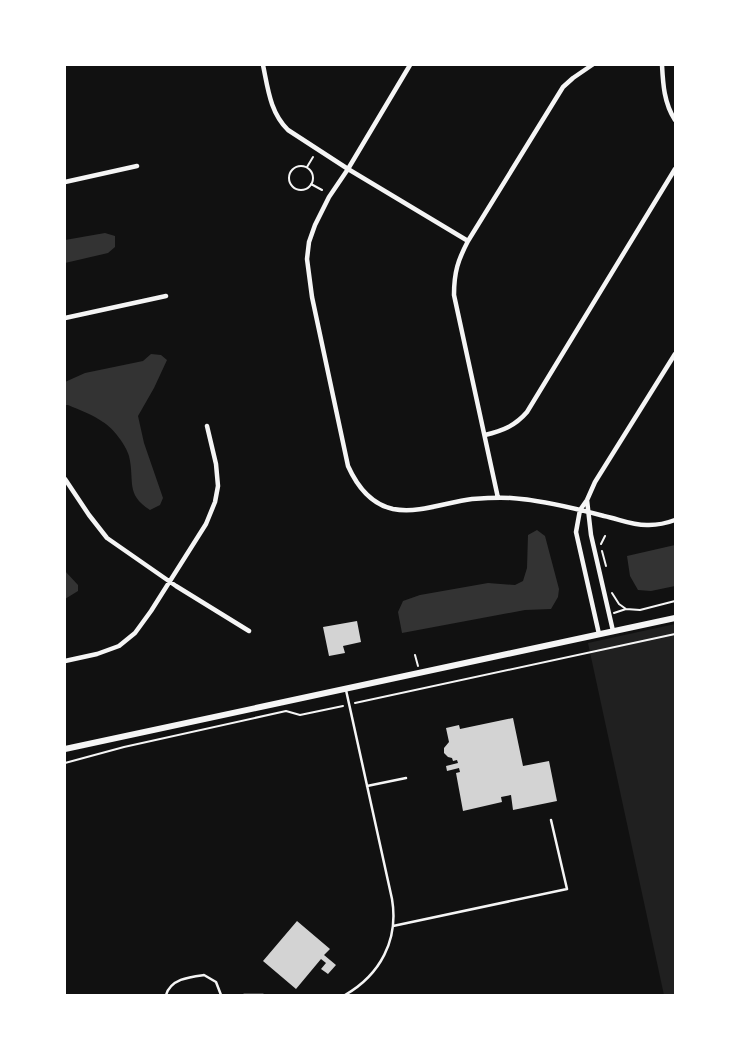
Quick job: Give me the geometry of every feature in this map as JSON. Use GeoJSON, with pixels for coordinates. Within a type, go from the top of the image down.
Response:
{"type":"FeatureCollection","features":[{"type":"Feature","properties":{"kind":"main road"},"geometry":{"type":"LineString","coordinates":[[65,749],[675,618]]}},
{"type":"Feature","properties":{"kind":"street"},"geometry":{"type":"LineString","coordinates":[[262,65],[273,108],[280,122],[300,138],[348,169],[468,241]]}},
{"type":"Feature","properties":{"kind":"street"},"geometry":{"type":"LineString","coordinates":[[410,65],[348,169],[329,197],[309,242],[308,259],[312,297],[348,466],[354,478],[368,497],[392,508],[407,510],[472,499],[498,498],[542,502],[635,524],[650,525],[675,520]]}},
{"type":"Feature","properties":{"kind":"street"},"geometry":{"type":"LineString","coordinates":[[498,498],[454,295],[454,277],[459,258],[468,241],[563,87],[592,65]]}},
{"type":"Feature","properties":{"kind":"street"},"geometry":{"type":"LineString","coordinates":[[662,65],[663,90],[675,120]]}},
{"type":"Feature","properties":{"kind":"street"},"geometry":{"type":"LineString","coordinates":[[65,182],[137,166]]}},
{"type":"Feature","properties":{"kind":"street"},"geometry":{"type":"LineString","coordinates":[[485,435],[503,431],[520,419],[526,412],[675,169]]}},
{"type":"Feature","properties":{"kind":"street"},"geometry":{"type":"LineString","coordinates":[[65,318],[166,296]]}},
{"type":"Feature","properties":{"kind":"street"},"geometry":{"type":"LineString","coordinates":[[599,634],[576,532],[581,511],[595,482],[675,354]]}},
{"type":"Feature","properties":{"kind":"street"},"geometry":{"type":"LineString","coordinates":[[65,662],[98,654],[119,646],[135,633],[206,524],[215,502],[218,486],[216,464],[208,426]]}},
{"type":"Feature","properties":{"kind":"street"},"geometry":{"type":"LineString","coordinates":[[66,479],[89,515],[107,538],[249,631]]}},
{"type":"Feature","properties":{"kind":"street"},"geometry":{"type":"LineString","coordinates":[[587,500],[591,535],[613,631]]}},
{"type":"Feature","properties":{"kind":"lane"},"geometry":{"type":"LineString","coordinates":[[344,995],[362,984],[378,967],[388,949],[393,926],[392,899],[345,689]]}},
{"type":"Feature","properties":{"kind":"lane"},"geometry":{"type":"LineString","coordinates":[[367,786],[406,778]]}},
{"type":"Feature","properties":{"kind":"lane"},"geometry":{"type":"LineString","coordinates":[[393,926],[566,889],[551,820]]}},
{"type":"Feature","properties":{"kind":"lane"},"geometry":{"type":"LineString","coordinates":[[166,995],[168,988],[177,981],[204,976],[216,982],[221,994]]}},
{"type":"Feature","properties":{"kind":"lane"},"geometry":{"type":"LineString","coordinates":[[244,995],[263,995]]}},
{"type":"Feature","properties":{"kind":"path"},"geometry":{"type":"LineString","coordinates":[[307,167],[313,157]]}},
{"type":"Feature","properties":{"kind":"path"},"geometry":{"type":"LineString","coordinates":[[300,166],[307,167],[313,176],[312,184],[300,190],[294,187],[290,181],[293,169],[300,166]]}},
{"type":"Feature","properties":{"kind":"path"},"geometry":{"type":"LineString","coordinates":[[312,184],[322,190]]}},
{"type":"Feature","properties":{"kind":"path"},"geometry":{"type":"LineString","coordinates":[[605,536],[601,544],[608,573]]}},
{"type":"Feature","properties":{"kind":"path"},"geometry":{"type":"LineString","coordinates":[[611,589],[614,598],[626,609]]}},
{"type":"Feature","properties":{"kind":"path"},"geometry":{"type":"LineString","coordinates":[[609,614],[626,609],[640,610],[675,601]]}},
{"type":"Feature","properties":{"kind":"path"},"geometry":{"type":"LineString","coordinates":[[365,701],[675,634]]}},
{"type":"Feature","properties":{"kind":"path"},"geometry":{"type":"LineString","coordinates":[[415,655],[417,663]]}},
{"type":"Feature","properties":{"kind":"path"},"geometry":{"type":"LineString","coordinates":[[65,763],[124,747],[286,712],[300,715],[338,707]]}},
{"type":"Feature","properties":{"kind":"shaded area"},"geometry":{"type":"Polygon","coordinates":[[[105,233],[115,236],[115,247],[108,253],[65,263],[65,240],[105,233]]]}},
{"type":"Feature","properties":{"kind":"shaded area"},"geometry":{"type":"Polygon","coordinates":[[[151,354],[161,355],[167,360],[138,416],[144,443],[163,498],[160,505],[150,510],[142,504],[134,492],[129,456],[122,442],[111,428],[99,419],[65,405],[65,382],[85,373],[143,361],[151,354]]]}},
{"type":"Feature","properties":{"kind":"shaded area"},"geometry":{"type":"Polygon","coordinates":[[[537,530],[545,536],[559,589],[558,597],[551,609],[525,610],[402,633],[398,612],[403,601],[420,595],[488,583],[515,585],[523,581],[527,568],[528,535],[537,530]]]}},
{"type":"Feature","properties":{"kind":"shaded area"},"geometry":{"type":"Polygon","coordinates":[[[675,545],[675,586],[651,591],[638,590],[630,576],[627,556],[675,545]]]}},
{"type":"Feature","properties":{"kind":"shaded area"},"geometry":{"type":"Polygon","coordinates":[[[65,571],[78,585],[78,591],[65,599],[65,571]]]}},
{"type":"Feature","properties":{"kind":"shaded area"},"geometry":{"type":"Polygon","coordinates":[[[675,624],[675,995],[664,995],[588,643],[675,624]]]}},
{"type":"Feature","properties":{"kind":"building"},"geometry":{"type":"Polygon","coordinates":[[[357,621],[361,642],[343,646],[345,653],[329,656],[323,627],[357,621]]]}},
{"type":"Feature","properties":{"kind":"building"},"geometry":{"type":"Polygon","coordinates":[[[513,718],[523,766],[549,761],[557,801],[513,810],[511,795],[501,797],[502,802],[463,811],[456,773],[460,772],[459,768],[447,771],[446,766],[458,763],[457,760],[453,761],[452,758],[444,753],[444,748],[449,742],[446,728],[459,725],[460,729],[513,718]]]}},
{"type":"Feature","properties":{"kind":"building"},"geometry":{"type":"Polygon","coordinates":[[[297,921],[330,949],[324,955],[336,965],[328,974],[321,969],[326,963],[321,959],[296,989],[263,961],[297,921]]]}}]}
